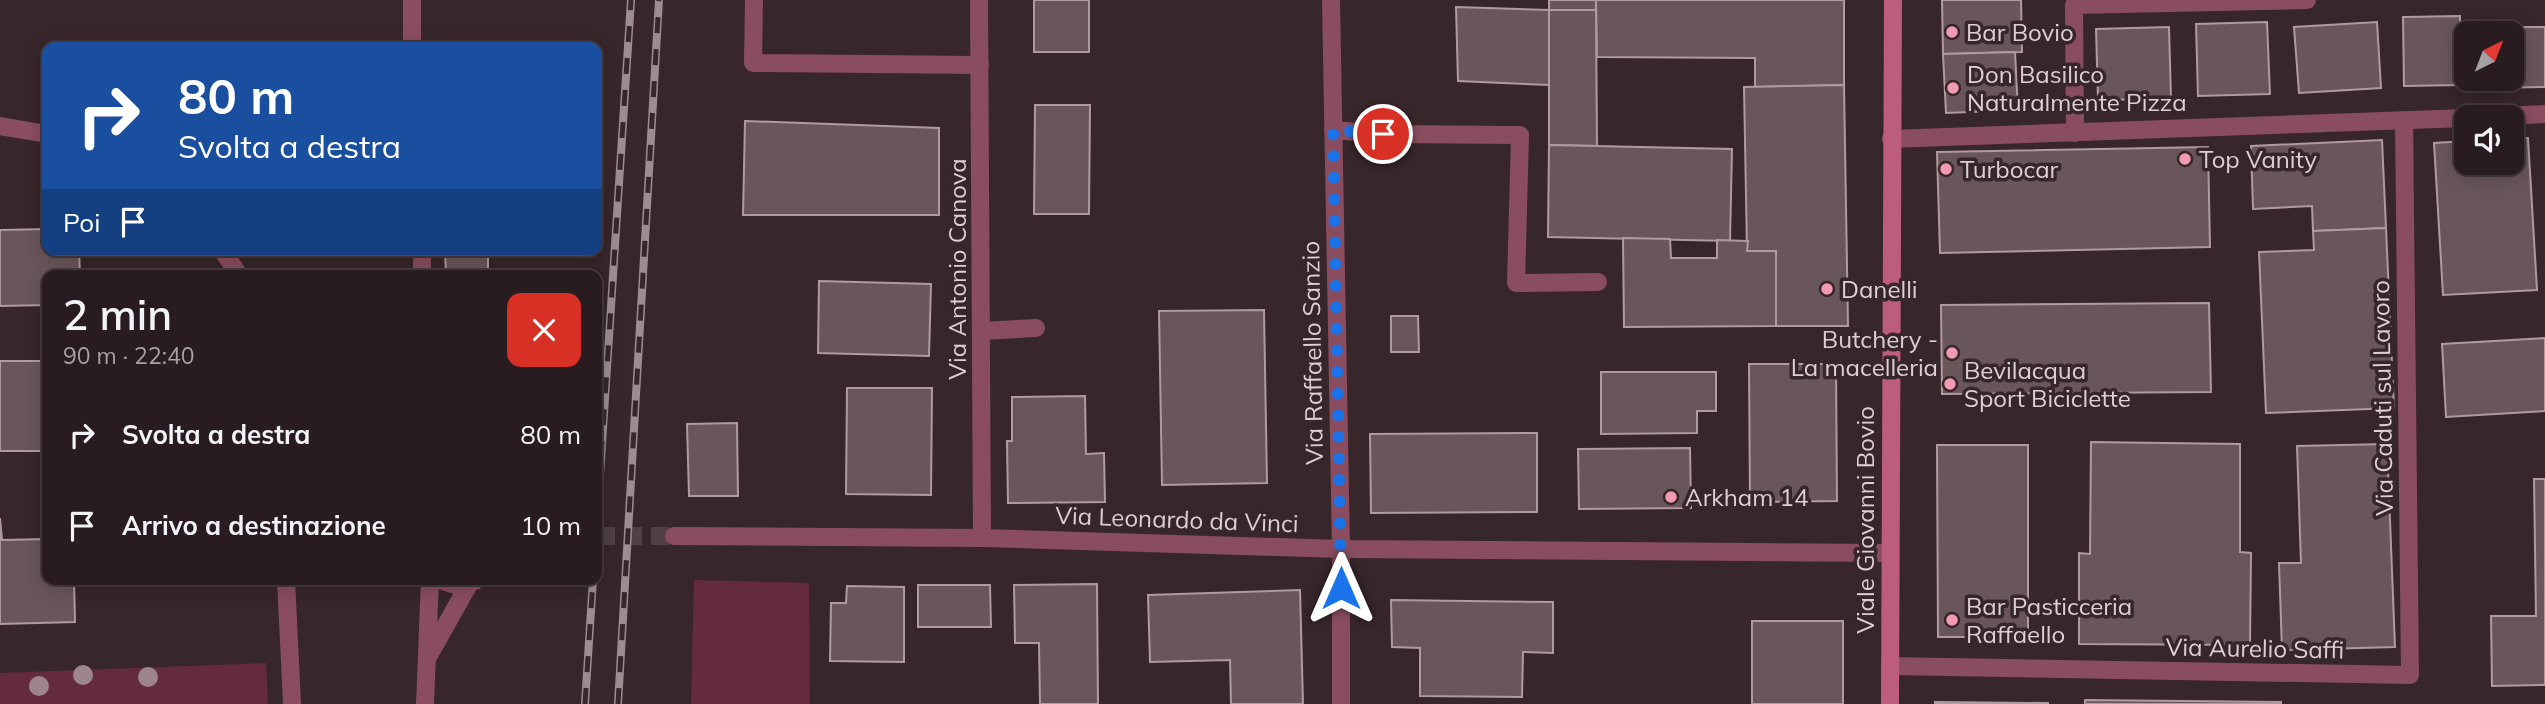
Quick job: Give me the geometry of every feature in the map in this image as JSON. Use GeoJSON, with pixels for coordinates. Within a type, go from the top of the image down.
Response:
{"type":"FeatureCollection","features":[{"type":"Feature","properties":{"kind":"main road","name":"Viale Giovanni Bovio"},"geometry":{"type":"LineString","coordinates":[[1890,704],[1893,0]]}},
{"type":"Feature","properties":{"kind":"street"},"geometry":{"type":"LineString","coordinates":[[412,0],[412,42]]}},
{"type":"Feature","properties":{"kind":"street"},"geometry":{"type":"LineString","coordinates":[[754,0],[753,63],[980,65]]}},
{"type":"Feature","properties":{"kind":"street","name":"Via Antonio Canova"},"geometry":{"type":"LineString","coordinates":[[979,0],[982,537]]}},
{"type":"Feature","properties":{"kind":"street","name":"Via Raffaello Sanzio"},"geometry":{"type":"LineString","coordinates":[[1331,0],[1341,549],[1341,704]]}},
{"type":"Feature","properties":{"kind":"street"},"geometry":{"type":"LineString","coordinates":[[2075,133],[2074,5],[2307,0]]}},
{"type":"Feature","properties":{"kind":"street"},"geometry":{"type":"LineString","coordinates":[[2524,115],[2545,114]]}},
{"type":"Feature","properties":{"kind":"street"},"geometry":{"type":"LineString","coordinates":[[1891,139],[2454,119]]}},
{"type":"Feature","properties":{"kind":"street","name":"Via Caduti sul Lavoro"},"geometry":{"type":"LineString","coordinates":[[2404,121],[2410,675]]}},
{"type":"Feature","properties":{"kind":"street"},"geometry":{"type":"LineString","coordinates":[[0,126],[42,133]]}},
{"type":"Feature","properties":{"kind":"street"},"geometry":{"type":"LineString","coordinates":[[1333,130],[1383,134],[1520,135],[1516,283],[1598,282]]}},
{"type":"Feature","properties":{"kind":"street"},"geometry":{"type":"LineString","coordinates":[[982,331],[1036,328]]}},
{"type":"Feature","properties":{"kind":"street","name":"Via Leonardo da Vinci"},"geometry":{"type":"LineString","coordinates":[[674,536],[982,537],[1341,549],[1889,554]]}},
{"type":"Feature","properties":{"kind":"street"},"geometry":{"type":"LineString","coordinates":[[286,585],[292,704]]}},
{"type":"Feature","properties":{"kind":"street"},"geometry":{"type":"LineString","coordinates":[[425,704],[430,585]]}},
{"type":"Feature","properties":{"kind":"street"},"geometry":{"type":"LineString","coordinates":[[426,660],[471,585]]}},
{"type":"Feature","properties":{"kind":"street","name":"Via Aurelio Saffi"},"geometry":{"type":"LineString","coordinates":[[1890,666],[2410,675]]}},
{"type":"Feature","properties":{"kind":"shaded area"},"geometry":{"type":"Polygon","coordinates":[[[694,580],[809,583],[810,704],[691,704],[694,580]]]}},
{"type":"Feature","properties":{"kind":"shaded area"},"geometry":{"type":"Polygon","coordinates":[[[266,663],[268,704],[0,704],[0,673],[266,663]]]}},
{"type":"Feature","properties":{"kind":"building"},"geometry":{"type":"Polygon","coordinates":[[[1034,0],[1089,0],[1089,52],[1034,52],[1034,0]]]}},
{"type":"Feature","properties":{"kind":"building"},"geometry":{"type":"Polygon","coordinates":[[[1549,0],[1596,0],[1596,10],[1549,10],[1549,0]]]}},
{"type":"Feature","properties":{"kind":"building"},"geometry":{"type":"Polygon","coordinates":[[[1596,0],[1844,0],[1844,85],[1755,87],[1755,58],[1597,57],[1596,0]]]}},
{"type":"Feature","properties":{"kind":"building"},"geometry":{"type":"Polygon","coordinates":[[[1942,0],[2021,0],[2022,52],[1943,54],[1942,0]]]}},
{"type":"Feature","properties":{"kind":"building"},"geometry":{"type":"Polygon","coordinates":[[[1456,7],[1549,10],[1549,85],[1458,81],[1456,7]]]}},
{"type":"Feature","properties":{"kind":"building"},"geometry":{"type":"Polygon","coordinates":[[[1549,10],[1596,10],[1597,146],[1549,145],[1549,10]]]}},
{"type":"Feature","properties":{"kind":"building"},"geometry":{"type":"Polygon","coordinates":[[[2460,16],[2460,21],[2454,21],[2454,85],[2404,86],[2403,17],[2460,16]]]}},
{"type":"Feature","properties":{"kind":"building"},"geometry":{"type":"Polygon","coordinates":[[[2267,22],[2270,94],[2198,96],[2196,24],[2267,22]]]}},
{"type":"Feature","properties":{"kind":"building"},"geometry":{"type":"Polygon","coordinates":[[[2377,22],[2381,88],[2299,93],[2294,27],[2377,22]]]}},
{"type":"Feature","properties":{"kind":"building"},"geometry":{"type":"Polygon","coordinates":[[[2169,27],[2171,99],[2098,100],[2096,29],[2169,27]]]}},
{"type":"Feature","properties":{"kind":"building"},"geometry":{"type":"Polygon","coordinates":[[[2524,27],[2545,27],[2545,87],[2524,87],[2524,27]]]}},
{"type":"Feature","properties":{"kind":"building"},"geometry":{"type":"Polygon","coordinates":[[[2015,52],[2018,110],[1946,113],[1943,54],[2015,52]]]}},
{"type":"Feature","properties":{"kind":"building"},"geometry":{"type":"Polygon","coordinates":[[[1844,85],[1848,326],[1776,326],[1776,251],[1747,251],[1744,87],[1844,85]]]}},
{"type":"Feature","properties":{"kind":"building"},"geometry":{"type":"Polygon","coordinates":[[[1035,105],[1090,105],[1089,214],[1034,214],[1035,105]]]}},
{"type":"Feature","properties":{"kind":"building"},"geometry":{"type":"Polygon","coordinates":[[[745,121],[939,128],[939,215],[743,215],[745,121]]]}},
{"type":"Feature","properties":{"kind":"building"},"geometry":{"type":"Polygon","coordinates":[[[2524,138],[2528,138],[2537,290],[2443,295],[2434,143],[2454,142],[2454,175],[2524,175],[2524,138]]]}},
{"type":"Feature","properties":{"kind":"building"},"geometry":{"type":"Polygon","coordinates":[[[2382,140],[2386,228],[2313,231],[2312,206],[2253,209],[2251,146],[2382,140]]]}},
{"type":"Feature","properties":{"kind":"building"},"geometry":{"type":"Polygon","coordinates":[[[1549,145],[1732,149],[1730,241],[1548,237],[1549,145]]]}},
{"type":"Feature","properties":{"kind":"building"},"geometry":{"type":"Polygon","coordinates":[[[2208,147],[2210,247],[1940,253],[1937,152],[2208,147]]]}},
{"type":"Feature","properties":{"kind":"building"},"geometry":{"type":"Polygon","coordinates":[[[2386,228],[2394,408],[2266,413],[2259,252],[2314,250],[2313,231],[2386,228]]]}},
{"type":"Feature","properties":{"kind":"building"},"geometry":{"type":"Polygon","coordinates":[[[42,229],[42,256],[79,256],[80,270],[42,270],[42,305],[0,306],[0,230],[42,229]]]}},
{"type":"Feature","properties":{"kind":"building"},"geometry":{"type":"Polygon","coordinates":[[[1623,238],[1670,239],[1671,258],[1717,258],[1717,240],[1748,241],[1747,251],[1776,251],[1776,326],[1624,327],[1623,238]]]}},
{"type":"Feature","properties":{"kind":"building"},"geometry":{"type":"Polygon","coordinates":[[[445,256],[488,256],[488,270],[446,270],[445,256]]]}},
{"type":"Feature","properties":{"kind":"building"},"geometry":{"type":"Polygon","coordinates":[[[819,281],[931,284],[929,356],[818,353],[819,281]]]}},
{"type":"Feature","properties":{"kind":"building"},"geometry":{"type":"Polygon","coordinates":[[[2209,303],[2211,392],[1942,394],[1941,305],[2209,303]]]}},
{"type":"Feature","properties":{"kind":"building"},"geometry":{"type":"Polygon","coordinates":[[[1264,310],[1267,483],[1162,485],[1159,311],[1264,310]]]}},
{"type":"Feature","properties":{"kind":"building"},"geometry":{"type":"Polygon","coordinates":[[[1391,316],[1418,316],[1419,352],[1391,352],[1391,316]]]}},
{"type":"Feature","properties":{"kind":"building"},"geometry":{"type":"Polygon","coordinates":[[[2545,338],[2545,411],[2446,417],[2442,344],[2545,338]]]}},
{"type":"Feature","properties":{"kind":"building"},"geometry":{"type":"Polygon","coordinates":[[[0,361],[42,361],[42,451],[0,451],[0,361]]]}},
{"type":"Feature","properties":{"kind":"building"},"geometry":{"type":"Polygon","coordinates":[[[1749,364],[1836,364],[1837,501],[1750,502],[1749,364]]]}},
{"type":"Feature","properties":{"kind":"building"},"geometry":{"type":"Polygon","coordinates":[[[1601,372],[1716,372],[1716,411],[1697,411],[1697,433],[1601,434],[1601,372]]]}},
{"type":"Feature","properties":{"kind":"building"},"geometry":{"type":"Polygon","coordinates":[[[847,388],[932,388],[931,495],[846,494],[847,388]]]}},
{"type":"Feature","properties":{"kind":"building"},"geometry":{"type":"Polygon","coordinates":[[[1085,396],[1086,454],[1104,453],[1105,502],[1008,503],[1007,441],[1012,441],[1012,397],[1085,396]]]}},
{"type":"Feature","properties":{"kind":"building"},"geometry":{"type":"Polygon","coordinates":[[[737,423],[738,496],[689,496],[687,424],[737,423]]]}},
{"type":"Feature","properties":{"kind":"building"},"geometry":{"type":"Polygon","coordinates":[[[1537,433],[1537,512],[1371,513],[1370,434],[1537,433]]]}},
{"type":"Feature","properties":{"kind":"building"},"geometry":{"type":"Polygon","coordinates":[[[2091,442],[2240,444],[2240,552],[2251,553],[2250,645],[2079,644],[2079,553],[2090,554],[2091,442]]]}},
{"type":"Feature","properties":{"kind":"building"},"geometry":{"type":"Polygon","coordinates":[[[2387,444],[2395,647],[2282,650],[2279,563],[2301,563],[2297,446],[2387,444]]]}},
{"type":"Feature","properties":{"kind":"building"},"geometry":{"type":"Polygon","coordinates":[[[1937,445],[2028,445],[2028,637],[1938,637],[1937,445]]]}},
{"type":"Feature","properties":{"kind":"building"},"geometry":{"type":"Polygon","coordinates":[[[1690,448],[1691,508],[1579,509],[1578,449],[1690,448]]]}},
{"type":"Feature","properties":{"kind":"building"},"geometry":{"type":"Polygon","coordinates":[[[2534,479],[2545,479],[2545,685],[2492,686],[2491,616],[2536,616],[2534,479]]]}},
{"type":"Feature","properties":{"kind":"building"},"geometry":{"type":"Polygon","coordinates":[[[0,518],[2,540],[42,539],[42,585],[74,585],[75,622],[0,624],[0,518]]]}},
{"type":"Feature","properties":{"kind":"building"},"geometry":{"type":"Polygon","coordinates":[[[1097,584],[1098,704],[1040,704],[1039,643],[1015,643],[1014,585],[1097,584]]]}},
{"type":"Feature","properties":{"kind":"building"},"geometry":{"type":"Polygon","coordinates":[[[918,585],[990,585],[991,627],[918,627],[918,585]]]}},
{"type":"Feature","properties":{"kind":"building"},"geometry":{"type":"Polygon","coordinates":[[[847,586],[904,587],[904,662],[830,661],[831,603],[846,603],[847,586]]]}},
{"type":"Feature","properties":{"kind":"building"},"geometry":{"type":"Polygon","coordinates":[[[1300,590],[1303,704],[1231,704],[1230,660],[1150,662],[1148,595],[1300,590]]]}},
{"type":"Feature","properties":{"kind":"building"},"geometry":{"type":"Polygon","coordinates":[[[1391,600],[1553,602],[1553,653],[1523,652],[1522,697],[1420,696],[1420,648],[1392,647],[1391,600]]]}},
{"type":"Feature","properties":{"kind":"building"},"geometry":{"type":"Polygon","coordinates":[[[1752,621],[1843,621],[1843,704],[1752,704],[1752,621]]]}},
{"type":"Feature","properties":{"kind":"building"},"geometry":{"type":"Polygon","coordinates":[[[2085,700],[2281,702],[2281,704],[2085,704],[2085,700]]]}},
{"type":"Feature","properties":{"kind":"building"},"geometry":{"type":"Polygon","coordinates":[[[2048,703],[2048,704],[1935,704],[2048,703]]]}},
{"type":"Feature","properties":{"kind":"tunnel"},"geometry":{"type":"LineString","coordinates":[[602,536],[674,536]]}},
{"type":"Feature","properties":{"kind":"railway"},"geometry":{"type":"LineString","coordinates":[[602,444],[631,0]]}},
{"type":"Feature","properties":{"kind":"railway"},"geometry":{"type":"LineString","coordinates":[[618,704],[659,0]]}},
{"type":"Feature","properties":{"kind":"railway"},"geometry":{"type":"LineString","coordinates":[[585,704],[593,585]]}},
{"type":"Feature","properties":{"kind":"place","name":"Bar Bovio"},"geometry":{"type":"Point","coordinates":[1952,32]}},
{"type":"Feature","properties":{"kind":"place","name":"Don Basilico Naturalmente Pizza"},"geometry":{"type":"Point","coordinates":[1953,88]}},
{"type":"Feature","properties":{"kind":"place","name":"Top Vanity"},"geometry":{"type":"Point","coordinates":[2185,159]}},
{"type":"Feature","properties":{"kind":"place","name":"Turbocar"},"geometry":{"type":"Point","coordinates":[1946,169]}},
{"type":"Feature","properties":{"kind":"place","name":"Danelli"},"geometry":{"type":"Point","coordinates":[1827,289]}},
{"type":"Feature","properties":{"kind":"place","name":"Butchery - La macelleria"},"geometry":{"type":"Point","coordinates":[1952,353]}},
{"type":"Feature","properties":{"kind":"place","name":"Bevilacqua Sport Biciclette"},"geometry":{"type":"Point","coordinates":[1950,384]}},
{"type":"Feature","properties":{"kind":"place","name":"Arkham 14"},"geometry":{"type":"Point","coordinates":[1671,497]}},
{"type":"Feature","properties":{"kind":"place","name":"Bar Pasticceria Raffaello"},"geometry":{"type":"Point","coordinates":[1952,620]}},
{"type":"Feature","properties":{"kind":"route"},"geometry":{"type":"LineString","coordinates":[[1341,588],[1333,130],[1383,134]]}}]}
